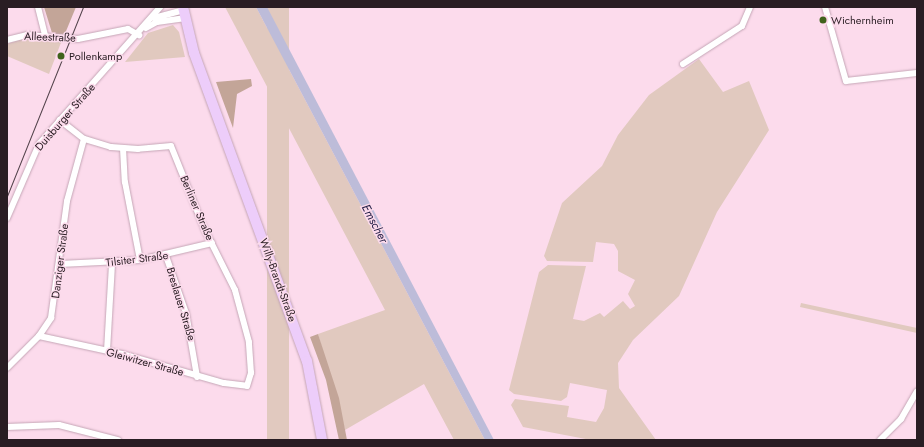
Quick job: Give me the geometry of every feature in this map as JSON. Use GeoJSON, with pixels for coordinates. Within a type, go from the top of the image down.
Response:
{"type":"FeatureCollection","features":[{"type":"Feature","properties":{"kind":"main road","name":"Willy-Brandt-Straße"},"geometry":{"type":"LineString","coordinates":[[181,12],[220,124],[307,362],[322,440]]}},
{"type":"Feature","properties":{"kind":"street"},"geometry":{"type":"LineString","coordinates":[[38,7],[45,36]]}},
{"type":"Feature","properties":{"kind":"street","name":"Duisburger Straße"},"geometry":{"type":"LineString","coordinates":[[7,218],[32,156],[60,120],[141,32],[160,7]]}},
{"type":"Feature","properties":{"kind":"street"},"geometry":{"type":"LineString","coordinates":[[683,64],[742,26],[750,7]]}},
{"type":"Feature","properties":{"kind":"street"},"geometry":{"type":"LineString","coordinates":[[825,7],[840,71],[850,82],[917,73]]}},
{"type":"Feature","properties":{"kind":"street"},"geometry":{"type":"LineString","coordinates":[[152,18],[181,12]]}},
{"type":"Feature","properties":{"kind":"street","name":"Duisburger Straße"},"geometry":{"type":"LineString","coordinates":[[141,32],[157,22],[181,12]]}},
{"type":"Feature","properties":{"kind":"street","name":"Alleestraße"},"geometry":{"type":"LineString","coordinates":[[7,40],[27,35],[78,39],[128,29],[141,32]]}},
{"type":"Feature","properties":{"kind":"street","name":"Berliner Straße"},"geometry":{"type":"LineString","coordinates":[[60,120],[84,139],[123,148],[171,146],[212,243],[224,262],[242,308],[252,358],[250,383]]}},
{"type":"Feature","properties":{"kind":"street","name":"Danziger Straße"},"geometry":{"type":"LineString","coordinates":[[7,368],[39,336],[54,307],[67,201],[84,139]]}},
{"type":"Feature","properties":{"kind":"street"},"geometry":{"type":"LineString","coordinates":[[123,148],[125,182],[140,260]]}},
{"type":"Feature","properties":{"kind":"street","name":"Tilsiter Straße"},"geometry":{"type":"LineString","coordinates":[[60,264],[112,263],[140,260],[166,256],[212,243]]}},
{"type":"Feature","properties":{"kind":"street","name":"Breslauer Straße"},"geometry":{"type":"LineString","coordinates":[[166,256],[186,313],[197,377]]}},
{"type":"Feature","properties":{"kind":"street"},"geometry":{"type":"LineString","coordinates":[[106,351],[112,263]]}},
{"type":"Feature","properties":{"kind":"street","name":"Gleiwitzer Straße"},"geometry":{"type":"LineString","coordinates":[[39,336],[106,351],[197,377],[243,387],[250,383]]}},
{"type":"Feature","properties":{"kind":"street"},"geometry":{"type":"LineString","coordinates":[[880,440],[901,419],[917,391]]}},
{"type":"Feature","properties":{"kind":"street"},"geometry":{"type":"LineString","coordinates":[[7,427],[59,425],[118,440]]}},
{"type":"Feature","properties":{"kind":"shaded area"},"geometry":{"type":"Polygon","coordinates":[[[44,7],[76,7],[64,36],[53,36],[44,7]]]}},
{"type":"Feature","properties":{"kind":"shaded area"},"geometry":{"type":"Polygon","coordinates":[[[225,7],[256,7],[485,440],[454,440],[424,384],[345,430],[318,334],[385,310],[225,7]]]}},
{"type":"Feature","properties":{"kind":"shaded area"},"geometry":{"type":"Polygon","coordinates":[[[267,7],[289,7],[289,440],[267,440],[267,7]]]}},
{"type":"Feature","properties":{"kind":"shaded area"},"geometry":{"type":"Polygon","coordinates":[[[173,25],[179,32],[185,57],[125,62],[148,33],[173,25]]]}},
{"type":"Feature","properties":{"kind":"shaded area"},"geometry":{"type":"Polygon","coordinates":[[[27,37],[62,40],[49,74],[7,56],[7,44],[27,37]]]}},
{"type":"Feature","properties":{"kind":"shaded area"},"geometry":{"type":"Polygon","coordinates":[[[699,59],[723,92],[749,81],[769,130],[717,212],[679,296],[633,340],[618,363],[619,388],[656,440],[591,440],[523,427],[511,405],[515,399],[569,406],[567,417],[596,422],[604,408],[607,390],[570,383],[567,397],[561,401],[514,394],[509,390],[539,272],[548,265],[586,266],[573,319],[584,321],[600,313],[604,317],[623,301],[630,309],[635,306],[628,294],[635,280],[618,271],[618,251],[614,244],[596,242],[593,262],[547,261],[544,256],[562,203],[602,166],[618,135],[649,95],[699,59]]]}},
{"type":"Feature","properties":{"kind":"shaded area"},"geometry":{"type":"Polygon","coordinates":[[[251,79],[252,86],[237,94],[233,128],[216,82],[251,79]]]}},
{"type":"Feature","properties":{"kind":"shaded area"},"geometry":{"type":"Polygon","coordinates":[[[801,303],[917,328],[917,333],[800,307],[801,303]]]}},
{"type":"Feature","properties":{"kind":"shaded area"},"geometry":{"type":"Polygon","coordinates":[[[318,334],[339,398],[347,440],[339,440],[326,380],[310,337],[318,334]]]}},
{"type":"Feature","properties":{"kind":"water","name":"Emscher"},"geometry":{"type":"Polygon","coordinates":[[[256,7],[267,7],[494,440],[485,440],[256,7]]]}},
{"type":"Feature","properties":{"kind":"tram line"},"geometry":{"type":"LineString","coordinates":[[7,196],[83,7]]}},
{"type":"Feature","properties":{"kind":"place","name":"Wichernheim"},"geometry":{"type":"Point","coordinates":[823,20]}},
{"type":"Feature","properties":{"kind":"place","name":"Pollenkamp"},"geometry":{"type":"Point","coordinates":[61,56]}}]}
